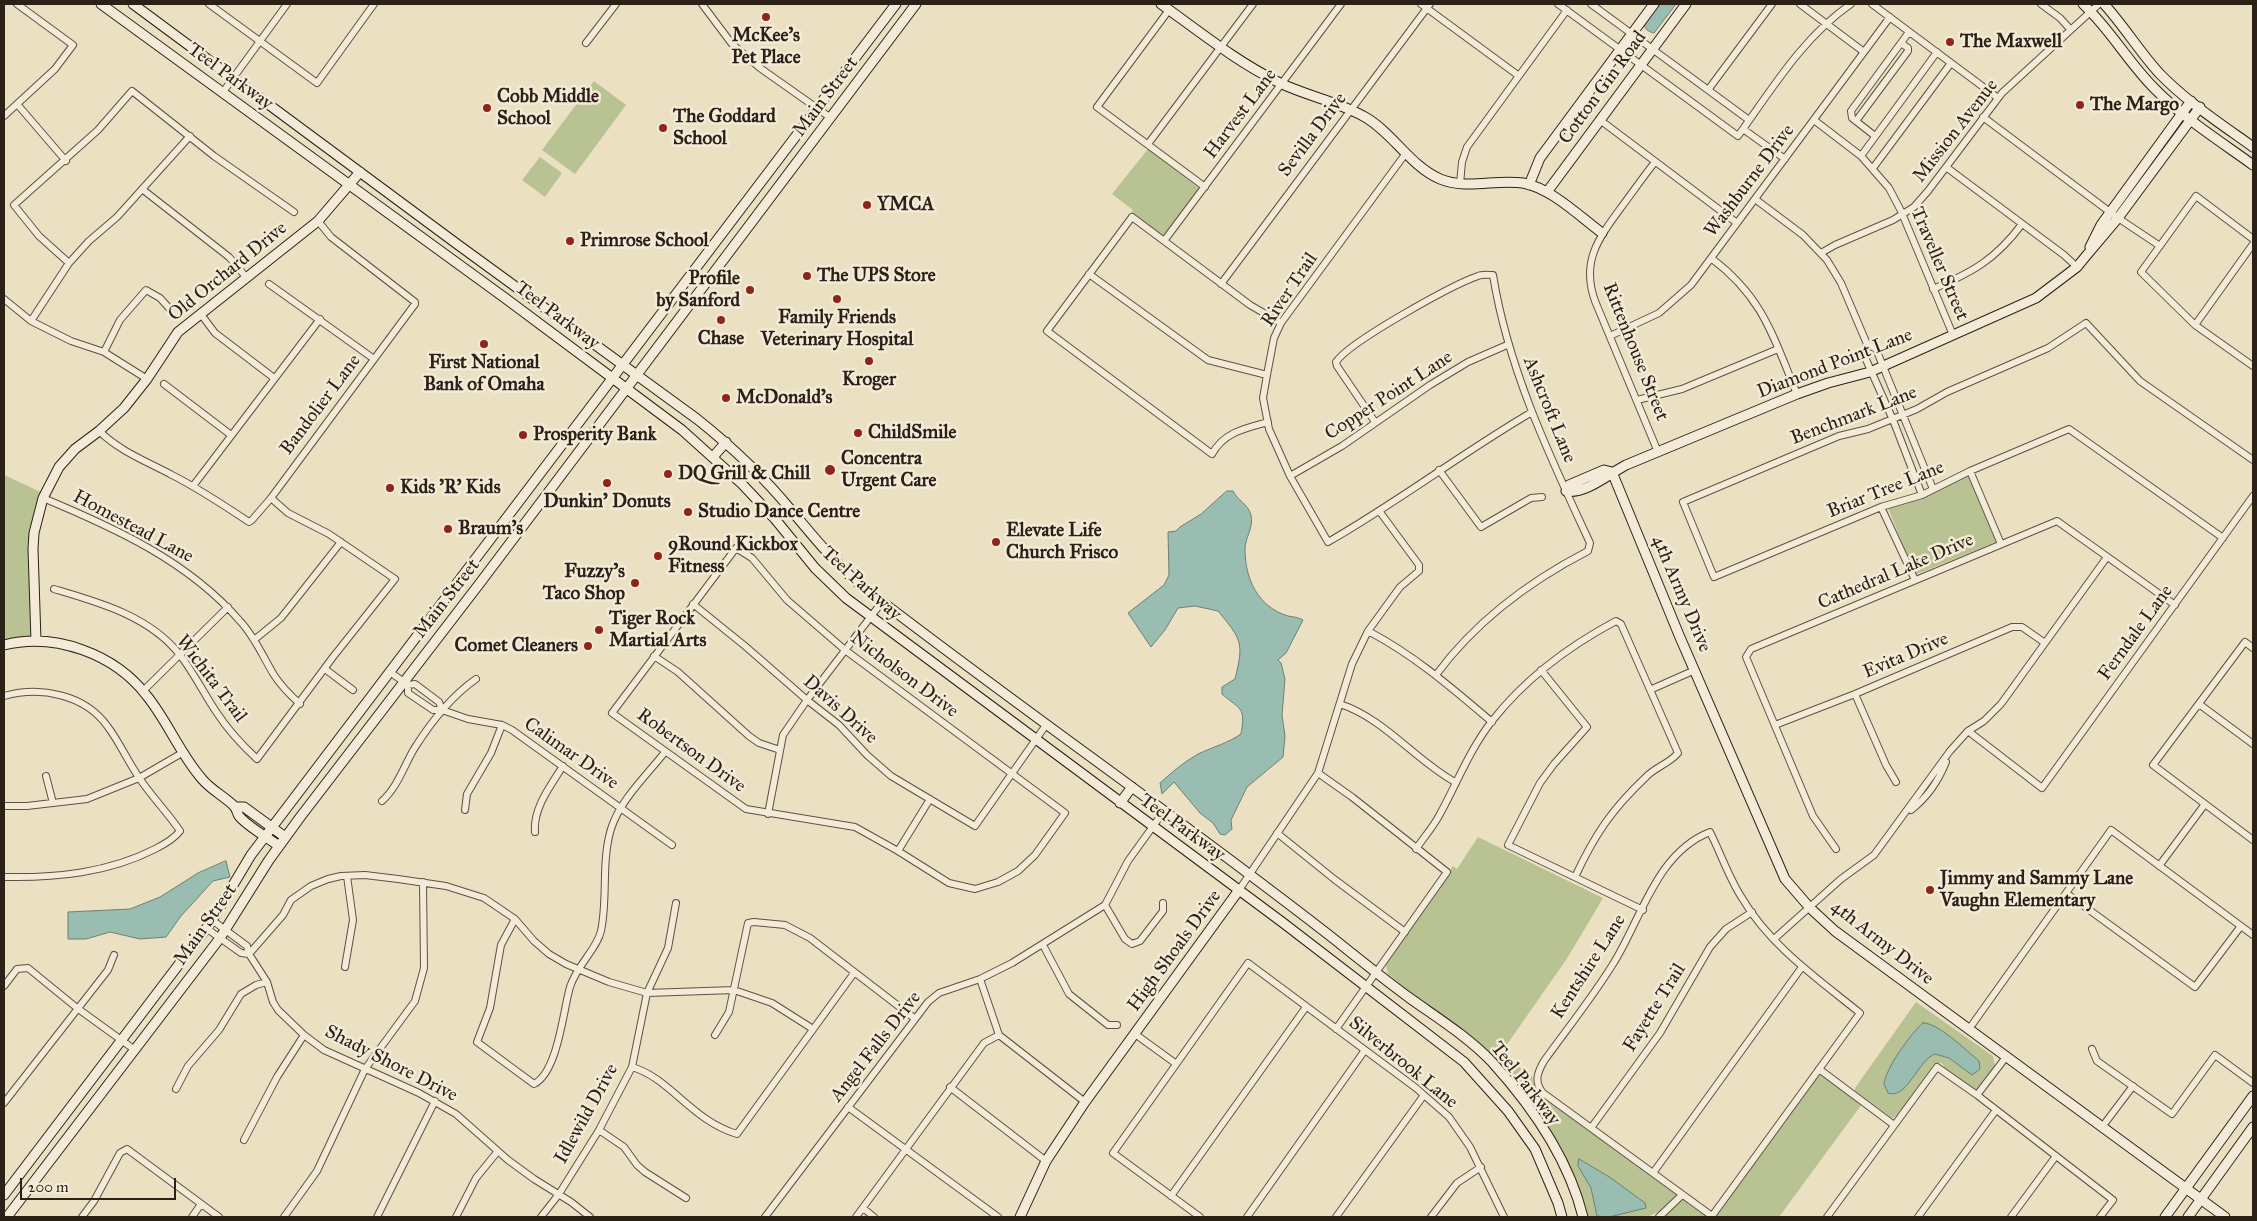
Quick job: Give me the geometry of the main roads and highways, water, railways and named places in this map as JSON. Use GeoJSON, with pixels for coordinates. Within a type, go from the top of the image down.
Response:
{"type":"FeatureCollection","features":[{"type":"Feature","properties":{"kind":"main road","name":"Teel Parkway"},"geometry":{"type":"LineString","coordinates":[[101,4],[448,256],[682,430],[713,457],[776,519],[815,568],[870,618],[1238,890],[1464,1062],[1508,1111],[1535,1149],[1552,1186],[1562,1217]]}},
{"type":"Feature","properties":{"kind":"main road","name":"Teel Parkway"},"geometry":{"type":"LineString","coordinates":[[133,4],[697,419],[726,442],[789,507],[839,567],[882,602],[974,672],[1250,874],[1376,972],[1459,1032],[1494,1064],[1526,1103],[1551,1142],[1570,1182],[1583,1217]]}},
{"type":"Feature","properties":{"kind":"main road","name":"Main Street"},"geometry":{"type":"LineString","coordinates":[[4,1195],[212,920],[251,855],[896,4]]}},
{"type":"Feature","properties":{"kind":"main road","name":"Main Street"},"geometry":{"type":"LineString","coordinates":[[8,1217],[220,938],[285,837],[406,683],[916,4]]}},
{"type":"Feature","properties":{"kind":"main road"},"geometry":{"type":"LineString","coordinates":[[1161,4],[1256,71],[1282,84],[1350,110],[1372,122],[1430,174],[1448,182],[1460,184],[1512,182],[1529,184],[1547,192],[1602,233]]}},
{"type":"Feature","properties":{"kind":"main road","name":"Cotton Gin Road"},"geometry":{"type":"LineString","coordinates":[[1529,184],[1540,158],[1654,4]]}},
{"type":"Feature","properties":{"kind":"main road","name":"Cotton Gin Road"},"geometry":{"type":"LineString","coordinates":[[1547,192],[1686,4]]}},
{"type":"Feature","properties":{"kind":"main road"},"geometry":{"type":"LineString","coordinates":[[2083,4],[2091,11],[2142,76],[2162,97],[2253,165]]}},
{"type":"Feature","properties":{"kind":"main road"},"geometry":{"type":"LineString","coordinates":[[2104,4],[2159,72],[2191,101],[2253,147]]}},
{"type":"Feature","properties":{"kind":"main road","name":"Diamond Point Lane"},"geometry":{"type":"LineString","coordinates":[[2086,256],[2101,225],[2191,101]]}},
{"type":"Feature","properties":{"kind":"main road","name":"Diamond Point Lane"},"geometry":{"type":"LineString","coordinates":[[1566,491],[1569,485],[1604,470],[1612,472],[1797,394],[1883,367],[2036,298],[2077,266],[2086,256],[2118,218],[2200,107]]}},
{"type":"Feature","properties":{"kind":"main road","name":"Old Orchard Drive"},"geometry":{"type":"LineString","coordinates":[[36,641],[33,549],[37,516],[43,498],[58,467],[75,448],[99,431],[124,408],[148,379],[164,351],[178,332],[318,221],[360,172]]}},
{"type":"Feature","properties":{"kind":"main road"},"geometry":{"type":"LineString","coordinates":[[448,256],[457,244]]}},
{"type":"Feature","properties":{"kind":"main road"},"geometry":{"type":"LineString","coordinates":[[692,272],[706,284]]}},
{"type":"Feature","properties":{"kind":"main road"},"geometry":{"type":"LineString","coordinates":[[713,457],[726,442]]}},
{"type":"Feature","properties":{"kind":"main road","name":"4th Army Drive"},"geometry":{"type":"LineString","coordinates":[[1612,472],[1785,879],[1810,908],[1835,932],[2225,1217]]}},
{"type":"Feature","properties":{"kind":"main road"},"geometry":{"type":"LineString","coordinates":[[532,484],[546,495]]}},
{"type":"Feature","properties":{"kind":"main road"},"geometry":{"type":"LineString","coordinates":[[776,519],[789,507]]}},
{"type":"Feature","properties":{"kind":"main road"},"geometry":{"type":"LineString","coordinates":[[466,573],[480,583]]}},
{"type":"Feature","properties":{"kind":"main road"},"geometry":{"type":"LineString","coordinates":[[4,645],[36,641],[69,646],[101,658],[128,677],[143,691],[182,753],[203,780],[236,807],[239,815],[279,846]]}},
{"type":"Feature","properties":{"kind":"main road"},"geometry":{"type":"LineString","coordinates":[[963,686],[974,672]]}},
{"type":"Feature","properties":{"kind":"main road"},"geometry":{"type":"LineString","coordinates":[[1120,803],[1132,787]]}},
{"type":"Feature","properties":{"kind":"main road"},"geometry":{"type":"LineString","coordinates":[[236,807],[244,808],[285,837]]}},
{"type":"Feature","properties":{"kind":"main road","name":"High Shoals Drive"},"geometry":{"type":"LineString","coordinates":[[1020,1217],[1046,1161],[1085,1102],[1238,890]]}},
{"type":"Feature","properties":{"kind":"main road"},"geometry":{"type":"LineString","coordinates":[[1464,1062],[1477,1049]]}},
{"type":"Feature","properties":{"kind":"main road"},"geometry":{"type":"LineString","coordinates":[[2166,1217],[2253,1096]]}},
{"type":"Feature","properties":{"kind":"main road"},"geometry":{"type":"LineString","coordinates":[[2188,1217],[2253,1127]]}},
{"type":"Feature","properties":{"kind":"water"},"geometry":{"type":"Polygon","coordinates":[[[1661,4],[1676,4],[1654,33],[1652,33],[1646,29],[1644,23],[1661,4]]]}},
{"type":"Feature","properties":{"kind":"water"},"geometry":{"type":"Polygon","coordinates":[[[1227,491],[1233,491],[1251,515],[1252,519],[1245,549],[1248,571],[1255,590],[1261,599],[1278,612],[1303,620],[1286,653],[1278,660],[1281,663],[1285,679],[1282,715],[1285,736],[1283,757],[1247,787],[1231,820],[1232,829],[1225,835],[1220,834],[1213,823],[1200,813],[1174,782],[1162,794],[1160,783],[1193,757],[1241,734],[1242,713],[1237,706],[1222,694],[1222,687],[1235,679],[1240,657],[1239,642],[1218,611],[1195,606],[1178,608],[1165,630],[1151,647],[1128,613],[1164,585],[1169,575],[1168,532],[1176,531],[1201,514],[1227,491]]]}},
{"type":"Feature","properties":{"kind":"water"},"geometry":{"type":"Polygon","coordinates":[[[226,861],[230,877],[213,881],[181,916],[166,937],[140,939],[110,932],[86,939],[68,939],[68,912],[130,909],[160,897],[198,873],[226,861]]]}},
{"type":"Feature","properties":{"kind":"water"},"geometry":{"type":"Polygon","coordinates":[[[1923,1023],[1936,1027],[1952,1038],[1979,1061],[1980,1069],[1972,1075],[1949,1058],[1935,1054],[1923,1064],[1901,1091],[1895,1094],[1888,1093],[1884,1084],[1889,1069],[1905,1043],[1923,1023]]]}},
{"type":"Feature","properties":{"kind":"water"},"geometry":{"type":"Polygon","coordinates":[[[1579,1159],[1611,1178],[1645,1203],[1646,1208],[1609,1217],[1597,1216],[1591,1188],[1578,1166],[1579,1159]]]}},
{"type":"Feature","properties":{"kind":"place","name":"McKee's Pet Place"},"geometry":{"type":"Point","coordinates":[766,17]}},
{"type":"Feature","properties":{"kind":"place","name":"The Maxwell"},"geometry":{"type":"Point","coordinates":[1950,42]}},
{"type":"Feature","properties":{"kind":"place","name":"The Margo"},"geometry":{"type":"Point","coordinates":[2080,105]}},
{"type":"Feature","properties":{"kind":"place","name":"Cobb Middle School"},"geometry":{"type":"Point","coordinates":[487,108]}},
{"type":"Feature","properties":{"kind":"place","name":"The Goddard School"},"geometry":{"type":"Point","coordinates":[663,128]}},
{"type":"Feature","properties":{"kind":"place","name":"YMCA"},"geometry":{"type":"Point","coordinates":[867,205]}},
{"type":"Feature","properties":{"kind":"place","name":"Primrose School"},"geometry":{"type":"Point","coordinates":[570,241]}},
{"type":"Feature","properties":{"kind":"place","name":"The UPS Store"},"geometry":{"type":"Point","coordinates":[807,276]}},
{"type":"Feature","properties":{"kind":"place","name":"Profile by Sanford"},"geometry":{"type":"Point","coordinates":[750,290]}},
{"type":"Feature","properties":{"kind":"place","name":"Family Friends Veterinary Hospital"},"geometry":{"type":"Point","coordinates":[837,299]}},
{"type":"Feature","properties":{"kind":"place","name":"Chase"},"geometry":{"type":"Point","coordinates":[721,320]}},
{"type":"Feature","properties":{"kind":"place","name":"First National Bank of Omaha"},"geometry":{"type":"Point","coordinates":[484,344]}},
{"type":"Feature","properties":{"kind":"place","name":"Kroger"},"geometry":{"type":"Point","coordinates":[869,361]}},
{"type":"Feature","properties":{"kind":"place","name":"McDonald's"},"geometry":{"type":"Point","coordinates":[726,398]}},
{"type":"Feature","properties":{"kind":"place","name":"ChildSmile"},"geometry":{"type":"Point","coordinates":[858,433]}},
{"type":"Feature","properties":{"kind":"place","name":"Prosperity Bank"},"geometry":{"type":"Point","coordinates":[523,435]}},
{"type":"Feature","properties":{"kind":"place","name":"Concentra Urgent Care"},"geometry":{"type":"Point","coordinates":[830,470]}},
{"type":"Feature","properties":{"kind":"place","name":"DQ Grill & Chill"},"geometry":{"type":"Point","coordinates":[668,474]}},
{"type":"Feature","properties":{"kind":"place","name":"Dunkin' Donuts"},"geometry":{"type":"Point","coordinates":[607,483]}},
{"type":"Feature","properties":{"kind":"place","name":"Kids 'R' Kids"},"geometry":{"type":"Point","coordinates":[390,488]}},
{"type":"Feature","properties":{"kind":"place","name":"Studio Dance Centre"},"geometry":{"type":"Point","coordinates":[688,512]}},
{"type":"Feature","properties":{"kind":"place","name":"Braum's"},"geometry":{"type":"Point","coordinates":[448,529]}},
{"type":"Feature","properties":{"kind":"place","name":"Elevate Life Church Frisco"},"geometry":{"type":"Point","coordinates":[996,542]}},
{"type":"Feature","properties":{"kind":"place","name":"9Round Kickbox Fitness"},"geometry":{"type":"Point","coordinates":[658,556]}},
{"type":"Feature","properties":{"kind":"place","name":"Fuzzy's Taco Shop"},"geometry":{"type":"Point","coordinates":[635,583]}},
{"type":"Feature","properties":{"kind":"place","name":"Tiger Rock Martial Arts"},"geometry":{"type":"Point","coordinates":[599,630]}},
{"type":"Feature","properties":{"kind":"place","name":"Comet Cleaners"},"geometry":{"type":"Point","coordinates":[588,646]}},
{"type":"Feature","properties":{"kind":"place","name":"Jimmy and Sammy Lane Vaughn Elementary"},"geometry":{"type":"Point","coordinates":[1930,890]}}]}
